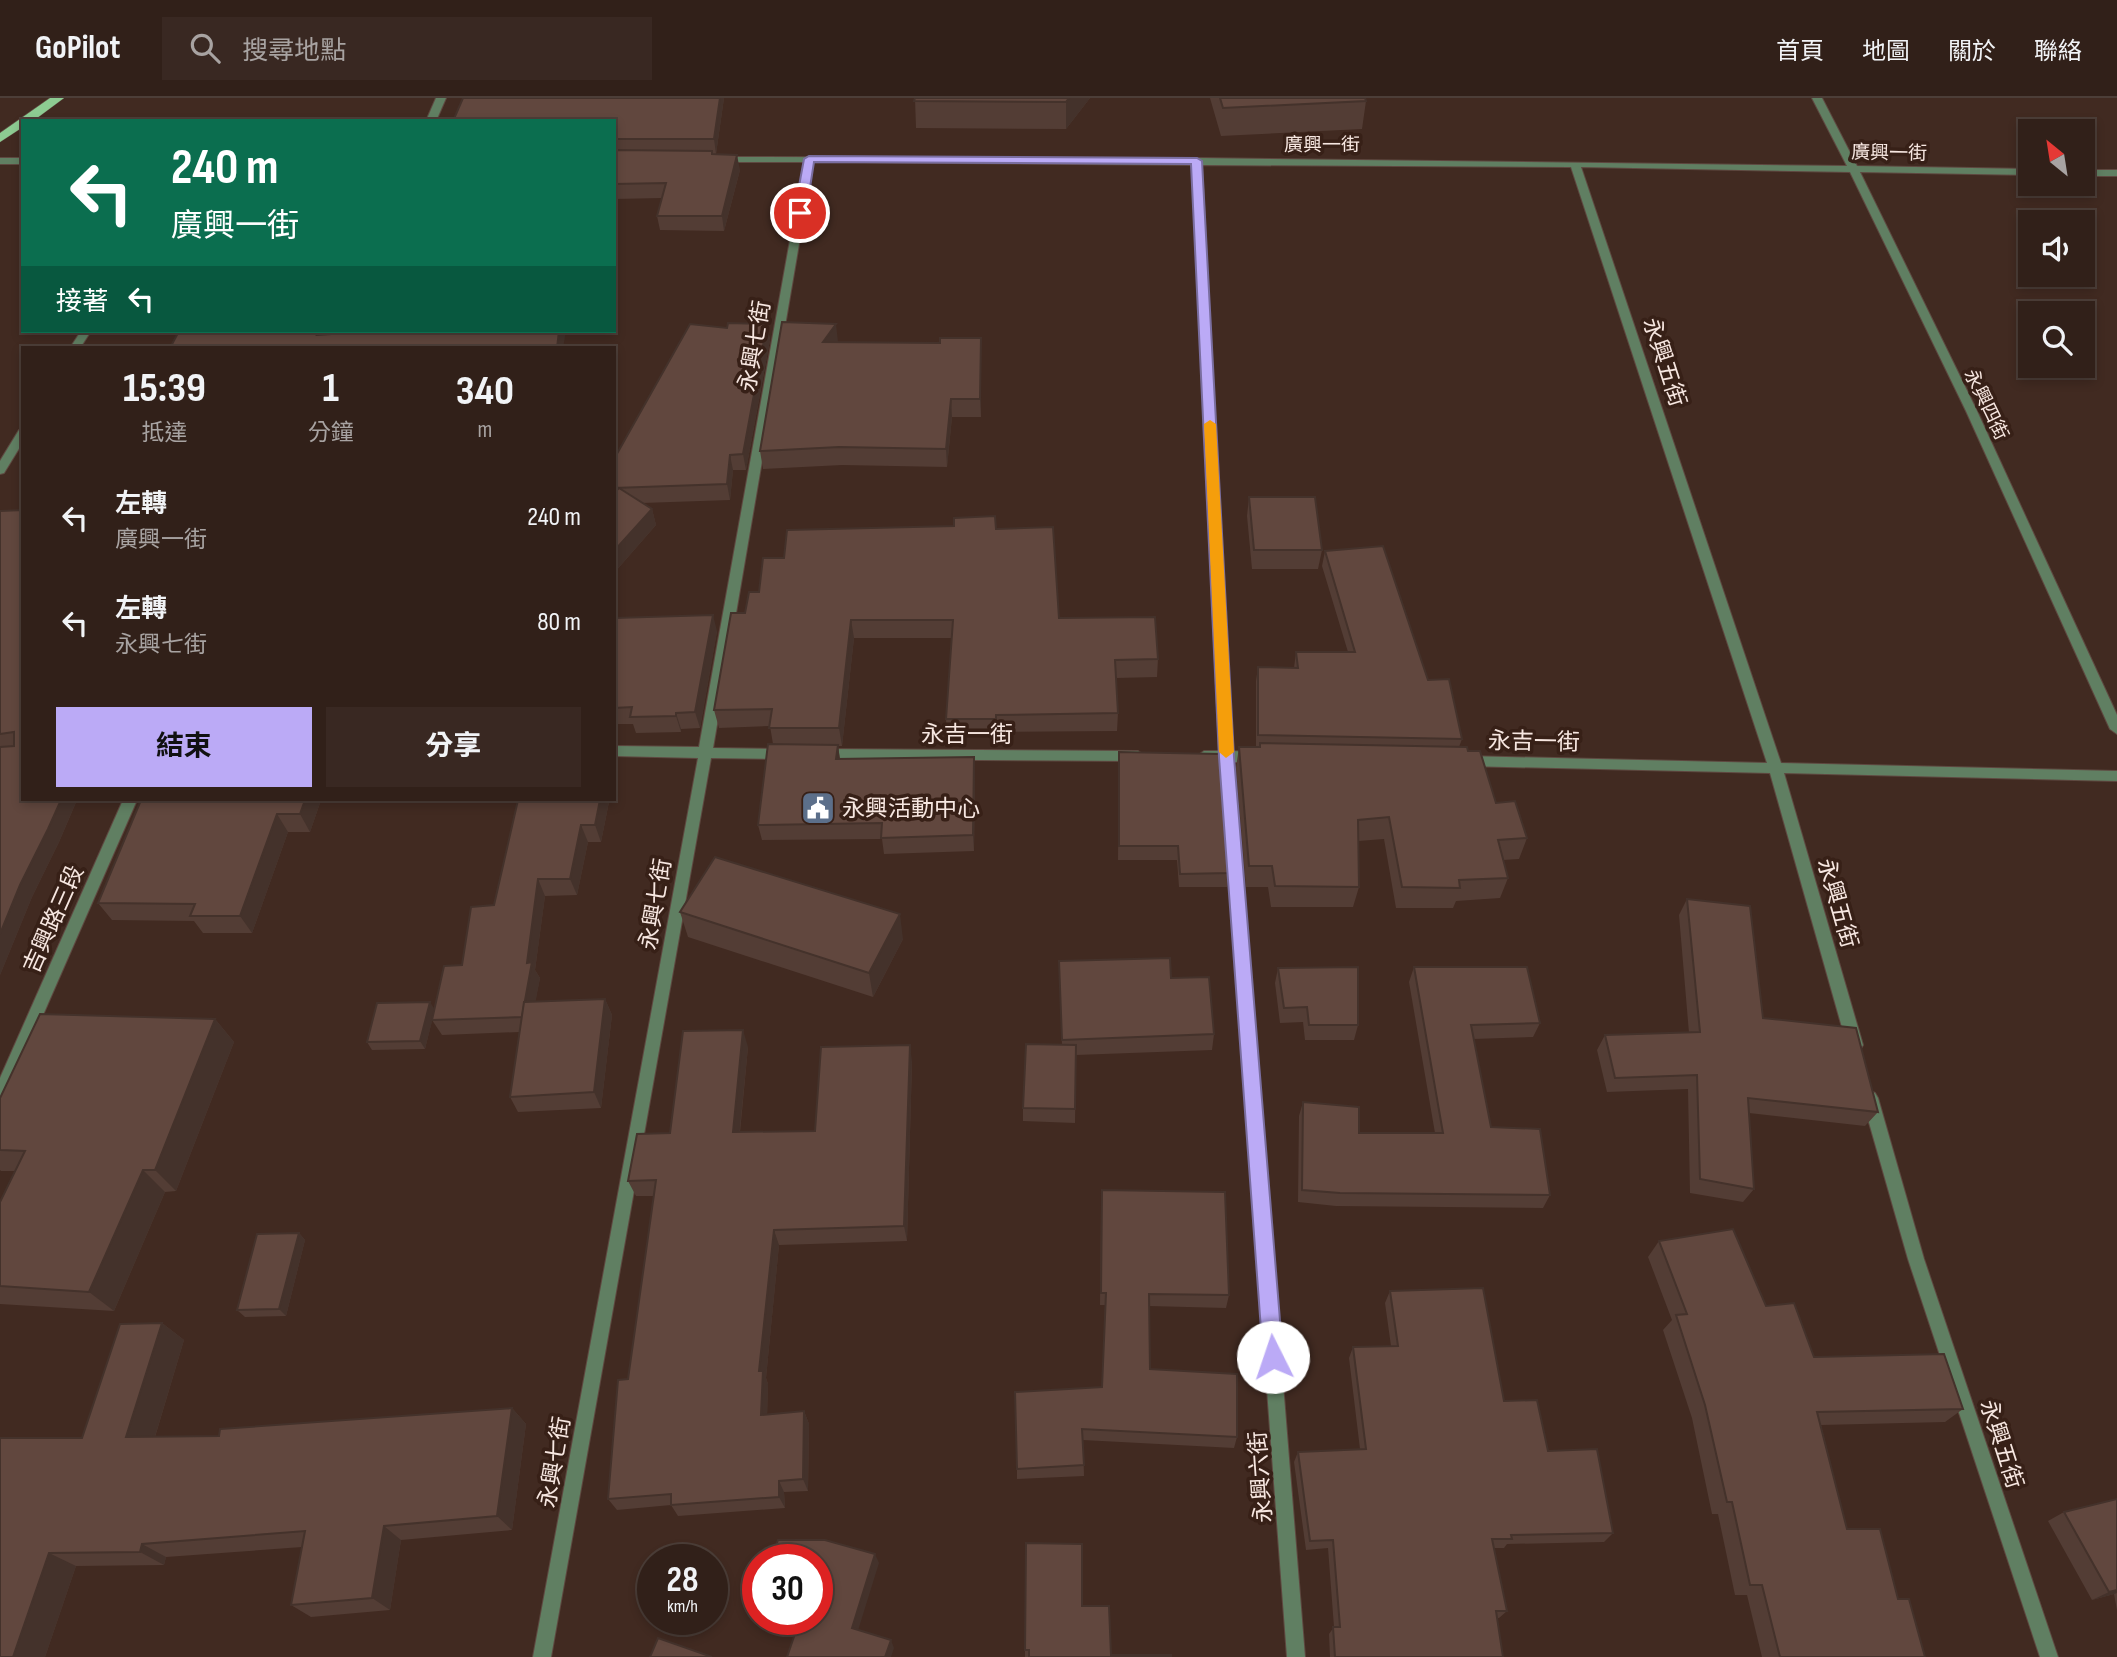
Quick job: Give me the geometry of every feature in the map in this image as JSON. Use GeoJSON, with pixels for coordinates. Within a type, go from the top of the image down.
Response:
{"type":"FeatureCollection","features":[{"type":"Feature","properties":{"kind":"main road"},"geometry":{"type":"LineString","coordinates":[[27,119],[58,98]]}},
{"type":"Feature","properties":{"kind":"main road"},"geometry":{"type":"LineString","coordinates":[[0,138],[21,123]]}},
{"type":"Feature","properties":{"kind":"street"},"geometry":{"type":"LineString","coordinates":[[432,119],[441,98]]}},
{"type":"Feature","properties":{"kind":"street","name":"永興四街"},"geometry":{"type":"LineString","coordinates":[[1817,98],[1855,169],[2015,503],[2117,729]]}},
{"type":"Feature","properties":{"kind":"street","name":"廣興一街"},"geometry":{"type":"LineString","coordinates":[[712,159],[1576,164],[2018,172]]}},
{"type":"Feature","properties":{"kind":"street","name":"永興七街"},"geometry":{"type":"LineString","coordinates":[[542,1657],[809,159]]}},
{"type":"Feature","properties":{"kind":"street"},"geometry":{"type":"LineString","coordinates":[[0,161],[21,161]]}},
{"type":"Feature","properties":{"kind":"street","name":"永興六街"},"geometry":{"type":"LineString","coordinates":[[1197,161],[1226,757],[1296,1657]]}},
{"type":"Feature","properties":{"kind":"street","name":"永興五街"},"geometry":{"type":"LineString","coordinates":[[1576,164],[1775,766],[1859,1059]]}},
{"type":"Feature","properties":{"kind":"street"},"geometry":{"type":"LineString","coordinates":[[2095,173],[2117,173]]}},
{"type":"Feature","properties":{"kind":"street"},"geometry":{"type":"LineString","coordinates":[[0,470],[21,436]]}},
{"type":"Feature","properties":{"kind":"street","name":"永吉一街"},"geometry":{"type":"LineString","coordinates":[[616,751],[1158,756]]}},
{"type":"Feature","properties":{"kind":"street"},"geometry":{"type":"LineString","coordinates":[[1185,756],[1268,757]]}},
{"type":"Feature","properties":{"kind":"street","name":"永吉一街"},"geometry":{"type":"LineString","coordinates":[[1446,760],[2117,776]]}},
{"type":"Feature","properties":{"kind":"street","name":"吉興路三段"},"geometry":{"type":"LineString","coordinates":[[0,1095],[130,801]]}},
{"type":"Feature","properties":{"kind":"street","name":"永興五街"},"geometry":{"type":"LineString","coordinates":[[1866,1086],[1916,1259],[2049,1657]]}},
{"type":"Feature","properties":{"kind":"building"},"geometry":{"type":"Polygon","coordinates":[[[463,98],[720,98],[714,139],[616,139],[616,119],[454,119],[463,98]]]}},
{"type":"Feature","properties":{"kind":"building"},"geometry":{"type":"Polygon","coordinates":[[[915,98],[1069,98],[1066,102],[914,101],[915,98]]]}},
{"type":"Feature","properties":{"kind":"building"},"geometry":{"type":"Polygon","coordinates":[[[1220,98],[1365,98],[1366,101],[1223,108],[1220,98]]]}},
{"type":"Feature","properties":{"kind":"building"},"geometry":{"type":"Polygon","coordinates":[[[616,150],[712,151],[712,154],[737,155],[722,216],[657,216],[666,183],[616,184],[616,150]]]}},
{"type":"Feature","properties":{"kind":"building"},"geometry":{"type":"Polygon","coordinates":[[[782,322],[836,324],[823,342],[940,343],[940,338],[981,338],[980,399],[951,399],[946,449],[839,447],[760,451],[782,322]]]}},
{"type":"Feature","properties":{"kind":"building"},"geometry":{"type":"Polygon","coordinates":[[[728,323],[767,324],[743,454],[730,455],[727,484],[616,488],[616,455],[690,324],[727,328],[728,323]]]}},
{"type":"Feature","properties":{"kind":"building"},"geometry":{"type":"Polygon","coordinates":[[[178,333],[559,333],[557,346],[171,346],[178,333]]]}},
{"type":"Feature","properties":{"kind":"building"},"geometry":{"type":"Polygon","coordinates":[[[619,488],[652,509],[616,549],[616,491],[619,488]]]}},
{"type":"Feature","properties":{"kind":"building"},"geometry":{"type":"Polygon","coordinates":[[[1249,497],[1315,497],[1322,550],[1254,550],[1249,497]]]}},
{"type":"Feature","properties":{"kind":"building"},"geometry":{"type":"Polygon","coordinates":[[[21,510],[21,801],[61,801],[20,885],[0,934],[0,747],[14,746],[14,732],[0,734],[0,511],[21,510]]]}},
{"type":"Feature","properties":{"kind":"building"},"geometry":{"type":"Polygon","coordinates":[[[995,516],[996,529],[1053,527],[1059,618],[1155,617],[1158,659],[1115,660],[1118,713],[996,715],[996,719],[946,719],[953,620],[851,620],[839,728],[769,728],[772,709],[714,710],[731,613],[745,613],[749,592],[759,592],[763,558],[784,558],[787,530],[954,526],[954,518],[995,516]]]}},
{"type":"Feature","properties":{"kind":"building"},"geometry":{"type":"Polygon","coordinates":[[[1383,546],[1428,680],[1449,679],[1462,739],[1258,735],[1258,667],[1298,668],[1296,652],[1355,652],[1325,551],[1383,546]]]}},
{"type":"Feature","properties":{"kind":"building"},"geometry":{"type":"Polygon","coordinates":[[[713,615],[695,712],[676,713],[676,716],[630,717],[632,707],[616,708],[616,618],[713,615]]]}},
{"type":"Feature","properties":{"kind":"building"},"geometry":{"type":"Polygon","coordinates":[[[1260,743],[1467,747],[1468,751],[1480,751],[1496,803],[1515,801],[1527,838],[1498,840],[1508,878],[1459,880],[1460,888],[1402,887],[1389,817],[1358,820],[1359,887],[1275,886],[1272,866],[1249,866],[1239,747],[1260,747],[1260,743]]]}},
{"type":"Feature","properties":{"kind":"building"},"geometry":{"type":"Polygon","coordinates":[[[768,744],[838,745],[836,759],[974,757],[973,835],[881,838],[882,823],[758,825],[768,744]]]}},
{"type":"Feature","properties":{"kind":"building"},"geometry":{"type":"Polygon","coordinates":[[[1119,752],[1220,754],[1229,873],[1180,874],[1178,846],[1119,846],[1119,752]]]}},
{"type":"Feature","properties":{"kind":"building"},"geometry":{"type":"Polygon","coordinates":[[[141,801],[305,801],[300,814],[277,814],[240,916],[190,916],[195,904],[98,903],[141,801]]]}},
{"type":"Feature","properties":{"kind":"building"},"geometry":{"type":"Polygon","coordinates":[[[518,801],[600,801],[595,825],[581,825],[570,879],[538,879],[527,963],[532,962],[522,1017],[432,1020],[444,966],[462,965],[471,907],[494,905],[518,801]]]}},
{"type":"Feature","properties":{"kind":"building"},"geometry":{"type":"Polygon","coordinates":[[[715,857],[900,914],[869,973],[680,912],[715,857]]]}},
{"type":"Feature","properties":{"kind":"building"},"geometry":{"type":"Polygon","coordinates":[[[1687,899],[1750,906],[1763,1018],[1856,1028],[1878,1112],[1748,1098],[1754,1189],[1700,1179],[1697,1075],[1615,1078],[1605,1035],[1700,1032],[1687,899]]]}},
{"type":"Feature","properties":{"kind":"building"},"geometry":{"type":"Polygon","coordinates":[[[1170,958],[1171,978],[1209,977],[1214,1034],[1062,1040],[1059,961],[1170,958]]]}},
{"type":"Feature","properties":{"kind":"building"},"geometry":{"type":"Polygon","coordinates":[[[1358,967],[1358,1025],[1309,1025],[1307,1007],[1284,1008],[1278,968],[1358,967]]]}},
{"type":"Feature","properties":{"kind":"building"},"geometry":{"type":"Polygon","coordinates":[[[1414,967],[1527,967],[1540,1023],[1471,1025],[1491,1127],[1540,1129],[1550,1195],[1340,1193],[1302,1190],[1303,1102],[1359,1107],[1359,1133],[1443,1133],[1414,967]]]}},
{"type":"Feature","properties":{"kind":"building"},"geometry":{"type":"Polygon","coordinates":[[[605,999],[594,1092],[510,1097],[524,1002],[605,999]]]}},
{"type":"Feature","properties":{"kind":"building"},"geometry":{"type":"Polygon","coordinates":[[[430,1002],[420,1041],[367,1042],[377,1003],[430,1002]]]}},
{"type":"Feature","properties":{"kind":"building"},"geometry":{"type":"Polygon","coordinates":[[[40,1014],[215,1019],[155,1170],[143,1170],[89,1292],[0,1286],[0,1202],[25,1151],[0,1150],[0,1098],[40,1014]]]}},
{"type":"Feature","properties":{"kind":"building"},"geometry":{"type":"Polygon","coordinates":[[[743,1030],[733,1132],[815,1131],[821,1047],[910,1045],[904,1226],[774,1230],[759,1371],[763,1371],[761,1415],[804,1411],[803,1479],[779,1481],[779,1497],[671,1505],[671,1494],[608,1499],[618,1380],[628,1379],[656,1180],[628,1181],[637,1134],[670,1133],[683,1031],[743,1030]]]}},
{"type":"Feature","properties":{"kind":"building"},"geometry":{"type":"Polygon","coordinates":[[[1026,1044],[1076,1045],[1075,1109],[1023,1108],[1026,1044]]]}},
{"type":"Feature","properties":{"kind":"building"},"geometry":{"type":"Polygon","coordinates":[[[1102,1190],[1225,1192],[1229,1295],[1149,1294],[1150,1369],[1237,1374],[1237,1437],[1082,1429],[1084,1465],[1017,1469],[1015,1392],[1102,1387],[1106,1293],[1101,1293],[1102,1190]]]}},
{"type":"Feature","properties":{"kind":"building"},"geometry":{"type":"Polygon","coordinates":[[[1733,1229],[1766,1306],[1794,1303],[1814,1357],[1944,1354],[1963,1409],[1817,1412],[1847,1529],[1880,1529],[1898,1599],[1909,1599],[1925,1657],[1780,1657],[1762,1585],[1750,1585],[1732,1502],[1727,1502],[1705,1405],[1676,1315],[1687,1314],[1659,1241],[1733,1229]]]}},
{"type":"Feature","properties":{"kind":"building"},"geometry":{"type":"Polygon","coordinates":[[[299,1233],[279,1309],[237,1310],[257,1234],[299,1233]]]}},
{"type":"Feature","properties":{"kind":"building"},"geometry":{"type":"Polygon","coordinates":[[[1483,1288],[1504,1401],[1537,1400],[1548,1451],[1597,1449],[1613,1533],[1511,1535],[1512,1539],[1492,1539],[1507,1611],[1496,1611],[1503,1657],[1335,1657],[1333,1627],[1340,1627],[1333,1540],[1310,1541],[1298,1452],[1366,1449],[1353,1347],[1398,1346],[1390,1291],[1483,1288]]]}},
{"type":"Feature","properties":{"kind":"building"},"geometry":{"type":"Polygon","coordinates":[[[162,1323],[126,1437],[219,1436],[220,1429],[512,1408],[497,1516],[384,1526],[372,1598],[291,1605],[305,1531],[142,1544],[140,1552],[49,1553],[13,1657],[0,1657],[0,1438],[82,1438],[120,1324],[162,1323]]]}},
{"type":"Feature","properties":{"kind":"building"},"geometry":{"type":"Polygon","coordinates":[[[2117,1499],[2117,1590],[2109,1592],[2064,1512],[2117,1499]]]}},
{"type":"Feature","properties":{"kind":"building"},"geometry":{"type":"Polygon","coordinates":[[[778,1540],[825,1540],[875,1554],[852,1628],[891,1640],[885,1657],[787,1657],[795,1635],[833,1635],[833,1544],[777,1544],[778,1540]]]}},
{"type":"Feature","properties":{"kind":"building"},"geometry":{"type":"Polygon","coordinates":[[[1026,1543],[1082,1544],[1082,1606],[1109,1606],[1111,1655],[1171,1657],[1029,1657],[1029,1650],[1025,1650],[1026,1543]]]}},
{"type":"Feature","properties":{"kind":"building"},"geometry":{"type":"Polygon","coordinates":[[[658,1638],[712,1657],[650,1657],[658,1638]]]}},
{"type":"Feature","properties":{"kind":"slow traffic"},"geometry":{"type":"LineString","coordinates":[[1210,424],[1226,752]]}},
{"type":"Feature","properties":{"kind":"place","name":"永興活動中心"},"geometry":{"type":"Point","coordinates":[818,808]}},
{"type":"Feature","properties":{"kind":"route"},"geometry":{"type":"LineString","coordinates":[[800,213],[809,159],[1197,161],[1226,757],[1273,1357]]}}]}
